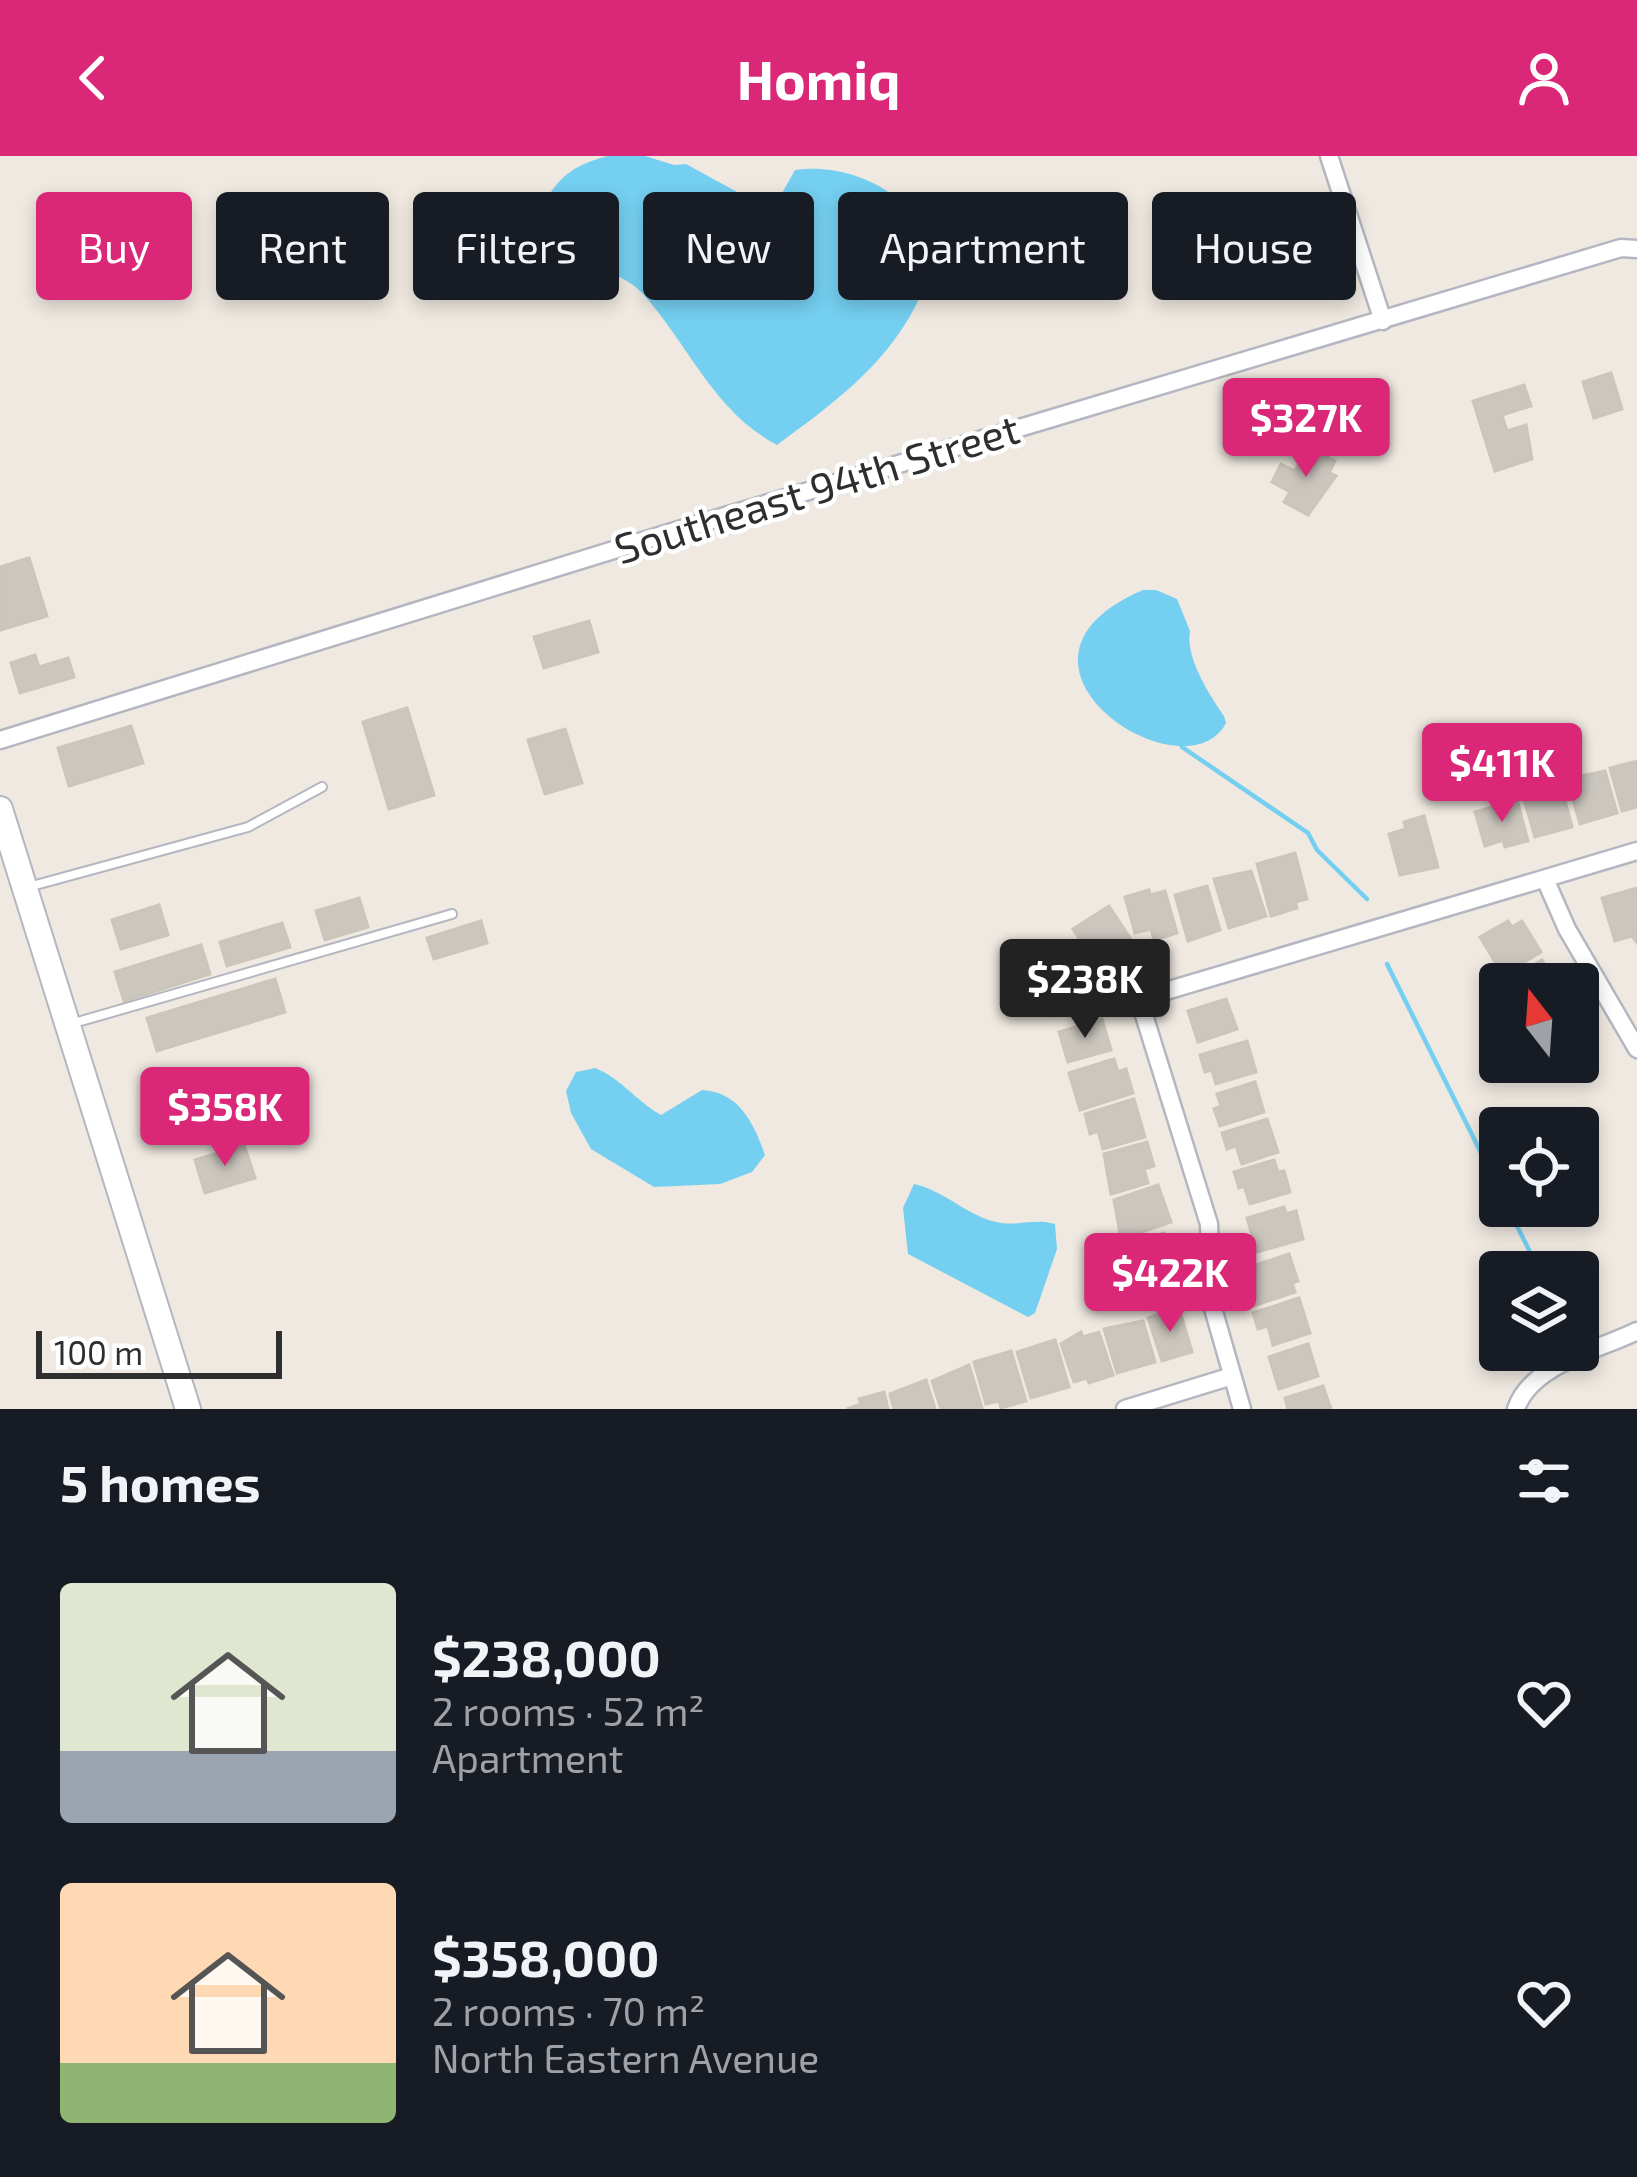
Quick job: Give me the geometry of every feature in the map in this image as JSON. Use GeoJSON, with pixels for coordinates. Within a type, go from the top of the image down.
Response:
{"type":"FeatureCollection","features":[{"type":"Feature","properties":{"kind":"main road"},"geometry":{"type":"LineString","coordinates":[[0,809],[188,1409]]}},
{"type":"Feature","properties":{"kind":"street"},"geometry":{"type":"LineString","coordinates":[[1329,156],[1383,321]]}},
{"type":"Feature","properties":{"kind":"street","name":"Southeast 94th Street"},"geometry":{"type":"LineString","coordinates":[[0,740],[675,531],[1621,248],[1637,249]]}},
{"type":"Feature","properties":{"kind":"street"},"geometry":{"type":"LineString","coordinates":[[1242,1409],[1212,1305],[1209,1224],[1139,999],[1637,851]]}},
{"type":"Feature","properties":{"kind":"street"},"geometry":{"type":"LineString","coordinates":[[1545,879],[1567,928],[1637,1049]]}},
{"type":"Feature","properties":{"kind":"street"},"geometry":{"type":"LineString","coordinates":[[1516,1409],[1519,1398],[1550,1370],[1637,1331]]}},
{"type":"Feature","properties":{"kind":"street"},"geometry":{"type":"LineString","coordinates":[[1125,1409],[1232,1376]]}},
{"type":"Feature","properties":{"kind":"lane"},"geometry":{"type":"LineString","coordinates":[[24,888],[248,826],[322,787]]}},
{"type":"Feature","properties":{"kind":"lane"},"geometry":{"type":"LineString","coordinates":[[67,1026],[452,914]]}},
{"type":"Feature","properties":{"kind":"water"},"geometry":{"type":"Polygon","coordinates":[[[608,156],[645,156],[686,164],[737,192],[643,192],[643,294],[619,277],[619,192],[552,192],[579,166],[608,156]]]}},
{"type":"Feature","properties":{"kind":"water"},"geometry":{"type":"Polygon","coordinates":[[[795,170],[840,172],[888,192],[838,192],[838,300],[918,300],[872,367],[777,445],[719,396],[648,300],[814,300],[814,192],[783,192],[795,170]]]}},
{"type":"Feature","properties":{"kind":"water"},"geometry":{"type":"Polygon","coordinates":[[[1143,590],[1177,599],[1190,631],[1195,664],[1224,716],[1226,723],[1204,743],[1172,745],[1137,734],[1105,713],[1084,685],[1078,653],[1096,620],[1143,590]]]}},
{"type":"Feature","properties":{"kind":"water"},"geometry":{"type":"Polygon","coordinates":[[[595,1068],[661,1115],[702,1090],[726,1096],[750,1121],[765,1155],[752,1172],[720,1184],[654,1187],[591,1149],[571,1113],[566,1091],[576,1072],[595,1068]]]}},
{"type":"Feature","properties":{"kind":"water"},"geometry":{"type":"Polygon","coordinates":[[[914,1184],[996,1222],[1055,1224],[1057,1249],[1035,1313],[1028,1317],[908,1254],[903,1208],[914,1184]]]}},
{"type":"Feature","properties":{"kind":"building"},"geometry":{"type":"Polygon","coordinates":[[[1611,373],[1622,409],[1594,418],[1583,382],[1611,373]]]}},
{"type":"Feature","properties":{"kind":"building"},"geometry":{"type":"Polygon","coordinates":[[[1524,385],[1531,406],[1502,415],[1507,431],[1526,425],[1532,459],[1495,471],[1473,401],[1524,385]]]}},
{"type":"Feature","properties":{"kind":"building"},"geometry":{"type":"Polygon","coordinates":[[[1308,447],[1335,461],[1329,473],[1336,476],[1308,515],[1284,502],[1290,492],[1272,482],[1281,464],[1295,471],[1308,447]]]}},
{"type":"Feature","properties":{"kind":"building"},"geometry":{"type":"Polygon","coordinates":[[[29,558],[47,616],[1,630],[0,567],[29,558]]]}},
{"type":"Feature","properties":{"kind":"building"},"geometry":{"type":"Polygon","coordinates":[[[589,621],[598,652],[544,668],[534,637],[589,621]]]}},
{"type":"Feature","properties":{"kind":"building"},"geometry":{"type":"Polygon","coordinates":[[[35,655],[39,667],[68,658],[74,677],[20,693],[11,663],[35,655]]]}},
{"type":"Feature","properties":{"kind":"building"},"geometry":{"type":"Polygon","coordinates":[[[407,708],[434,795],[389,809],[363,722],[407,708]]]}},
{"type":"Feature","properties":{"kind":"building"},"geometry":{"type":"Polygon","coordinates":[[[131,726],[143,763],[69,786],[58,748],[131,726]]]}},
{"type":"Feature","properties":{"kind":"building"},"geometry":{"type":"Polygon","coordinates":[[[565,729],[582,783],[545,794],[528,740],[565,729]]]}},
{"type":"Feature","properties":{"kind":"building"},"geometry":{"type":"Polygon","coordinates":[[[1637,761],[1637,807],[1622,811],[1610,768],[1637,761]]]}},
{"type":"Feature","properties":{"kind":"building"},"geometry":{"type":"Polygon","coordinates":[[[1605,771],[1617,813],[1580,824],[1567,779],[1605,771]]]}},
{"type":"Feature","properties":{"kind":"building"},"geometry":{"type":"Polygon","coordinates":[[[1560,782],[1572,827],[1535,837],[1521,789],[1560,782]]]}},
{"type":"Feature","properties":{"kind":"building"},"geometry":{"type":"Polygon","coordinates":[[[1517,800],[1528,841],[1505,847],[1503,840],[1485,846],[1475,812],[1517,800]]]}},
{"type":"Feature","properties":{"kind":"building"},"geometry":{"type":"Polygon","coordinates":[[[1424,816],[1438,867],[1400,875],[1389,834],[1406,829],[1404,822],[1424,816]]]}},
{"type":"Feature","properties":{"kind":"building"},"geometry":{"type":"Polygon","coordinates":[[[1295,853],[1307,899],[1295,902],[1297,908],[1271,916],[1257,864],[1295,853]]]}},
{"type":"Feature","properties":{"kind":"building"},"geometry":{"type":"Polygon","coordinates":[[[1251,871],[1266,916],[1229,928],[1214,879],[1251,871]]]}},
{"type":"Feature","properties":{"kind":"building"},"geometry":{"type":"Polygon","coordinates":[[[1207,886],[1220,930],[1188,941],[1175,895],[1207,886]]]}},
{"type":"Feature","properties":{"kind":"building"},"geometry":{"type":"Polygon","coordinates":[[[1637,888],[1637,943],[1632,936],[1615,941],[1602,898],[1637,888]]]}},
{"type":"Feature","properties":{"kind":"building"},"geometry":{"type":"Polygon","coordinates":[[[1149,890],[1150,895],[1165,891],[1177,933],[1154,940],[1151,929],[1135,933],[1125,897],[1149,890]]]}},
{"type":"Feature","properties":{"kind":"building"},"geometry":{"type":"Polygon","coordinates":[[[359,898],[368,927],[325,940],[316,911],[359,898]]]}},
{"type":"Feature","properties":{"kind":"building"},"geometry":{"type":"Polygon","coordinates":[[[159,905],[168,935],[121,949],[112,920],[159,905]]]}},
{"type":"Feature","properties":{"kind":"building"},"geometry":{"type":"Polygon","coordinates":[[[1109,906],[1132,941],[1096,965],[1073,929],[1109,906]]]}},
{"type":"Feature","properties":{"kind":"building"},"geometry":{"type":"Polygon","coordinates":[[[481,921],[487,943],[434,959],[427,938],[481,921]]]}},
{"type":"Feature","properties":{"kind":"building"},"geometry":{"type":"Polygon","coordinates":[[[1508,921],[1512,927],[1522,921],[1541,952],[1523,963],[1496,963],[1480,937],[1508,921]]]}},
{"type":"Feature","properties":{"kind":"building"},"geometry":{"type":"Polygon","coordinates":[[[282,923],[290,947],[227,966],[220,942],[282,923]]]}},
{"type":"Feature","properties":{"kind":"building"},"geometry":{"type":"Polygon","coordinates":[[[201,945],[210,974],[124,1001],[115,972],[201,945]]]}},
{"type":"Feature","properties":{"kind":"building"},"geometry":{"type":"Polygon","coordinates":[[[1078,970],[1084,989],[1090,987],[1097,1012],[1080,1017],[1078,1009],[1053,1016],[1051,1007],[1046,1009],[1038,981],[1078,970]]]}},
{"type":"Feature","properties":{"kind":"building"},"geometry":{"type":"Polygon","coordinates":[[[275,979],[285,1012],[157,1051],[147,1018],[275,979]]]}},
{"type":"Feature","properties":{"kind":"building"},"geometry":{"type":"Polygon","coordinates":[[[1226,999],[1237,1029],[1198,1042],[1188,1011],[1226,999]]]}},
{"type":"Feature","properties":{"kind":"building"},"geometry":{"type":"Polygon","coordinates":[[[1102,1019],[1111,1050],[1068,1062],[1059,1032],[1102,1019]]]}},
{"type":"Feature","properties":{"kind":"building"},"geometry":{"type":"Polygon","coordinates":[[[1247,1041],[1256,1072],[1216,1084],[1212,1070],[1205,1072],[1200,1055],[1247,1041]]]}},
{"type":"Feature","properties":{"kind":"building"},"geometry":{"type":"Polygon","coordinates":[[[1114,1059],[1118,1072],[1126,1069],[1133,1093],[1080,1110],[1069,1073],[1114,1059]]]}},
{"type":"Feature","properties":{"kind":"building"},"geometry":{"type":"Polygon","coordinates":[[[1255,1082],[1264,1112],[1220,1126],[1214,1109],[1221,1106],[1217,1094],[1255,1082]]]}},
{"type":"Feature","properties":{"kind":"building"},"geometry":{"type":"Polygon","coordinates":[[[1134,1099],[1145,1137],[1103,1149],[1098,1131],[1090,1134],[1085,1114],[1134,1099]]]}},
{"type":"Feature","properties":{"kind":"building"},"geometry":{"type":"Polygon","coordinates":[[[1267,1119],[1278,1152],[1242,1164],[1236,1146],[1227,1149],[1222,1133],[1267,1119]]]}},
{"type":"Feature","properties":{"kind":"building"},"geometry":{"type":"Polygon","coordinates":[[[1147,1142],[1154,1166],[1144,1169],[1148,1183],[1111,1194],[1104,1154],[1147,1142]]]}},
{"type":"Feature","properties":{"kind":"building"},"geometry":{"type":"Polygon","coordinates":[[[244,1145],[255,1178],[205,1193],[195,1160],[244,1145]]]}},
{"type":"Feature","properties":{"kind":"building"},"geometry":{"type":"Polygon","coordinates":[[[1274,1160],[1278,1172],[1284,1171],[1290,1192],[1250,1204],[1234,1172],[1274,1160]]]}},
{"type":"Feature","properties":{"kind":"building"},"geometry":{"type":"Polygon","coordinates":[[[1158,1185],[1171,1222],[1121,1239],[1114,1200],[1158,1185]]]}},
{"type":"Feature","properties":{"kind":"building"},"geometry":{"type":"Polygon","coordinates":[[[1284,1207],[1286,1214],[1296,1211],[1303,1239],[1257,1252],[1247,1218],[1284,1207]]]}},
{"type":"Feature","properties":{"kind":"building"},"geometry":{"type":"Polygon","coordinates":[[[1164,1233],[1175,1273],[1135,1285],[1123,1245],[1164,1233]]]}},
{"type":"Feature","properties":{"kind":"building"},"geometry":{"type":"Polygon","coordinates":[[[1289,1254],[1298,1281],[1292,1283],[1295,1292],[1253,1306],[1247,1288],[1255,1285],[1250,1267],[1289,1254]]]}},
{"type":"Feature","properties":{"kind":"building"},"geometry":{"type":"Polygon","coordinates":[[[1299,1298],[1310,1333],[1273,1345],[1268,1326],[1258,1329],[1253,1313],[1299,1298]]]}},
{"type":"Feature","properties":{"kind":"building"},"geometry":{"type":"Polygon","coordinates":[[[1179,1308],[1192,1352],[1162,1361],[1148,1318],[1179,1308]]]}},
{"type":"Feature","properties":{"kind":"building"},"geometry":{"type":"Polygon","coordinates":[[[1143,1321],[1155,1362],[1117,1373],[1104,1329],[1143,1321]]]}},
{"type":"Feature","properties":{"kind":"building"},"geometry":{"type":"Polygon","coordinates":[[[1081,1332],[1083,1337],[1099,1332],[1113,1375],[1089,1383],[1087,1378],[1074,1382],[1061,1344],[1081,1332]]]}},
{"type":"Feature","properties":{"kind":"building"},"geometry":{"type":"Polygon","coordinates":[[[1055,1340],[1069,1387],[1031,1398],[1017,1352],[1055,1340]]]}},
{"type":"Feature","properties":{"kind":"building"},"geometry":{"type":"Polygon","coordinates":[[[1308,1344],[1318,1376],[1279,1389],[1269,1357],[1308,1344]]]}},
{"type":"Feature","properties":{"kind":"building"},"geometry":{"type":"Polygon","coordinates":[[[1011,1351],[1026,1401],[1001,1408],[999,1401],[986,1404],[974,1362],[1011,1351]]]}},
{"type":"Feature","properties":{"kind":"building"},"geometry":{"type":"Polygon","coordinates":[[[969,1365],[982,1408],[941,1409],[932,1381],[969,1365]]]}},
{"type":"Feature","properties":{"kind":"building"},"geometry":{"type":"Polygon","coordinates":[[[926,1380],[935,1409],[894,1409],[890,1394],[926,1380]]]}},
{"type":"Feature","properties":{"kind":"building"},"geometry":{"type":"Polygon","coordinates":[[[1323,1386],[1331,1409],[1288,1409],[1285,1398],[1323,1386]]]}},
{"type":"Feature","properties":{"kind":"building"},"geometry":{"type":"Polygon","coordinates":[[[884,1392],[888,1409],[847,1409],[861,1404],[859,1399],[884,1392]]]}},
{"type":"Feature","properties":{"kind":"waterway"},"geometry":{"type":"LineString","coordinates":[[1182,747],[1308,833],[1317,850],[1367,899]]}},
{"type":"Feature","properties":{"kind":"waterway"},"geometry":{"type":"LineString","coordinates":[[1387,964],[1479,1149]]}},
{"type":"Feature","properties":{"kind":"waterway"},"geometry":{"type":"LineString","coordinates":[[1518,1227],[1530,1251]]}}]}
